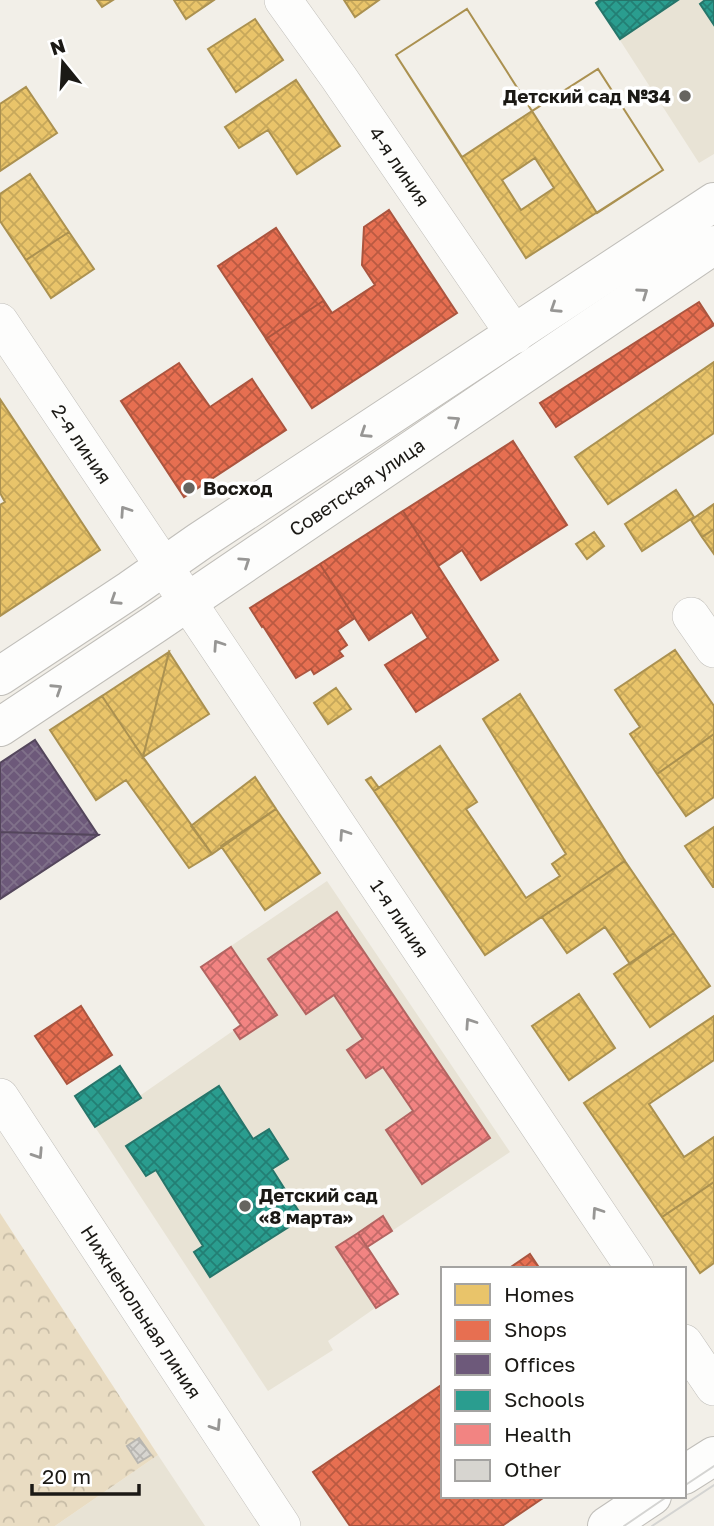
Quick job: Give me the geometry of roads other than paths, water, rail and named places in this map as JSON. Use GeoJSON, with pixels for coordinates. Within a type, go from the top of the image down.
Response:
{"type":"FeatureCollection","features":[{"type":"Feature","properties":{"kind":"main road","name":"Советская улица"},"geometry":{"type":"LineString","coordinates":[[0,676],[714,202]]}},
{"type":"Feature","properties":{"kind":"main road","name":"Советская улица"},"geometry":{"type":"LineString","coordinates":[[0,727],[714,245]]}},
{"type":"Feature","properties":{"kind":"main road"},"geometry":{"type":"LineString","coordinates":[[686,1474],[714,1456]]}},
{"type":"Feature","properties":{"kind":"main road"},"geometry":{"type":"LineString","coordinates":[[607,1526],[649,1498]]}},
{"type":"Feature","properties":{"kind":"street","name":"4-я линия"},"geometry":{"type":"LineString","coordinates":[[283,0],[515,335]]}},
{"type":"Feature","properties":{"kind":"street","name":"2-я линия"},"geometry":{"type":"LineString","coordinates":[[0,322],[165,566]]}},
{"type":"Feature","properties":{"kind":"street","name":"1-я линия"},"geometry":{"type":"LineString","coordinates":[[165,566],[634,1267]]}},
{"type":"Feature","properties":{"kind":"street"},"geometry":{"type":"LineString","coordinates":[[691,616],[714,649]]}},
{"type":"Feature","properties":{"kind":"street","name":"Нижненольная линия"},"geometry":{"type":"LineString","coordinates":[[0,1097],[282,1526]]}},
{"type":"Feature","properties":{"kind":"street"},"geometry":{"type":"LineString","coordinates":[[686,1346],[714,1387]]}},
{"type":"Feature","properties":{"kind":"tram line"},"geometry":{"type":"LineString","coordinates":[[686,1485],[714,1466]]}},
{"type":"Feature","properties":{"kind":"tram line"},"geometry":{"type":"LineString","coordinates":[[652,1526],[714,1485]]}},
{"type":"Feature","properties":{"kind":"tram line"},"geometry":{"type":"LineString","coordinates":[[624,1526],[665,1498]]}},
{"type":"Feature","properties":{"kind":"place","name":"Детский сад №34"},"geometry":{"type":"Point","coordinates":[685,96]}},
{"type":"Feature","properties":{"kind":"place","name":"Восход"},"geometry":{"type":"Point","coordinates":[189,488]}},
{"type":"Feature","properties":{"kind":"place","name":"Детский сад «8 марта»"},"geometry":{"type":"Point","coordinates":[245,1206]}}]}
